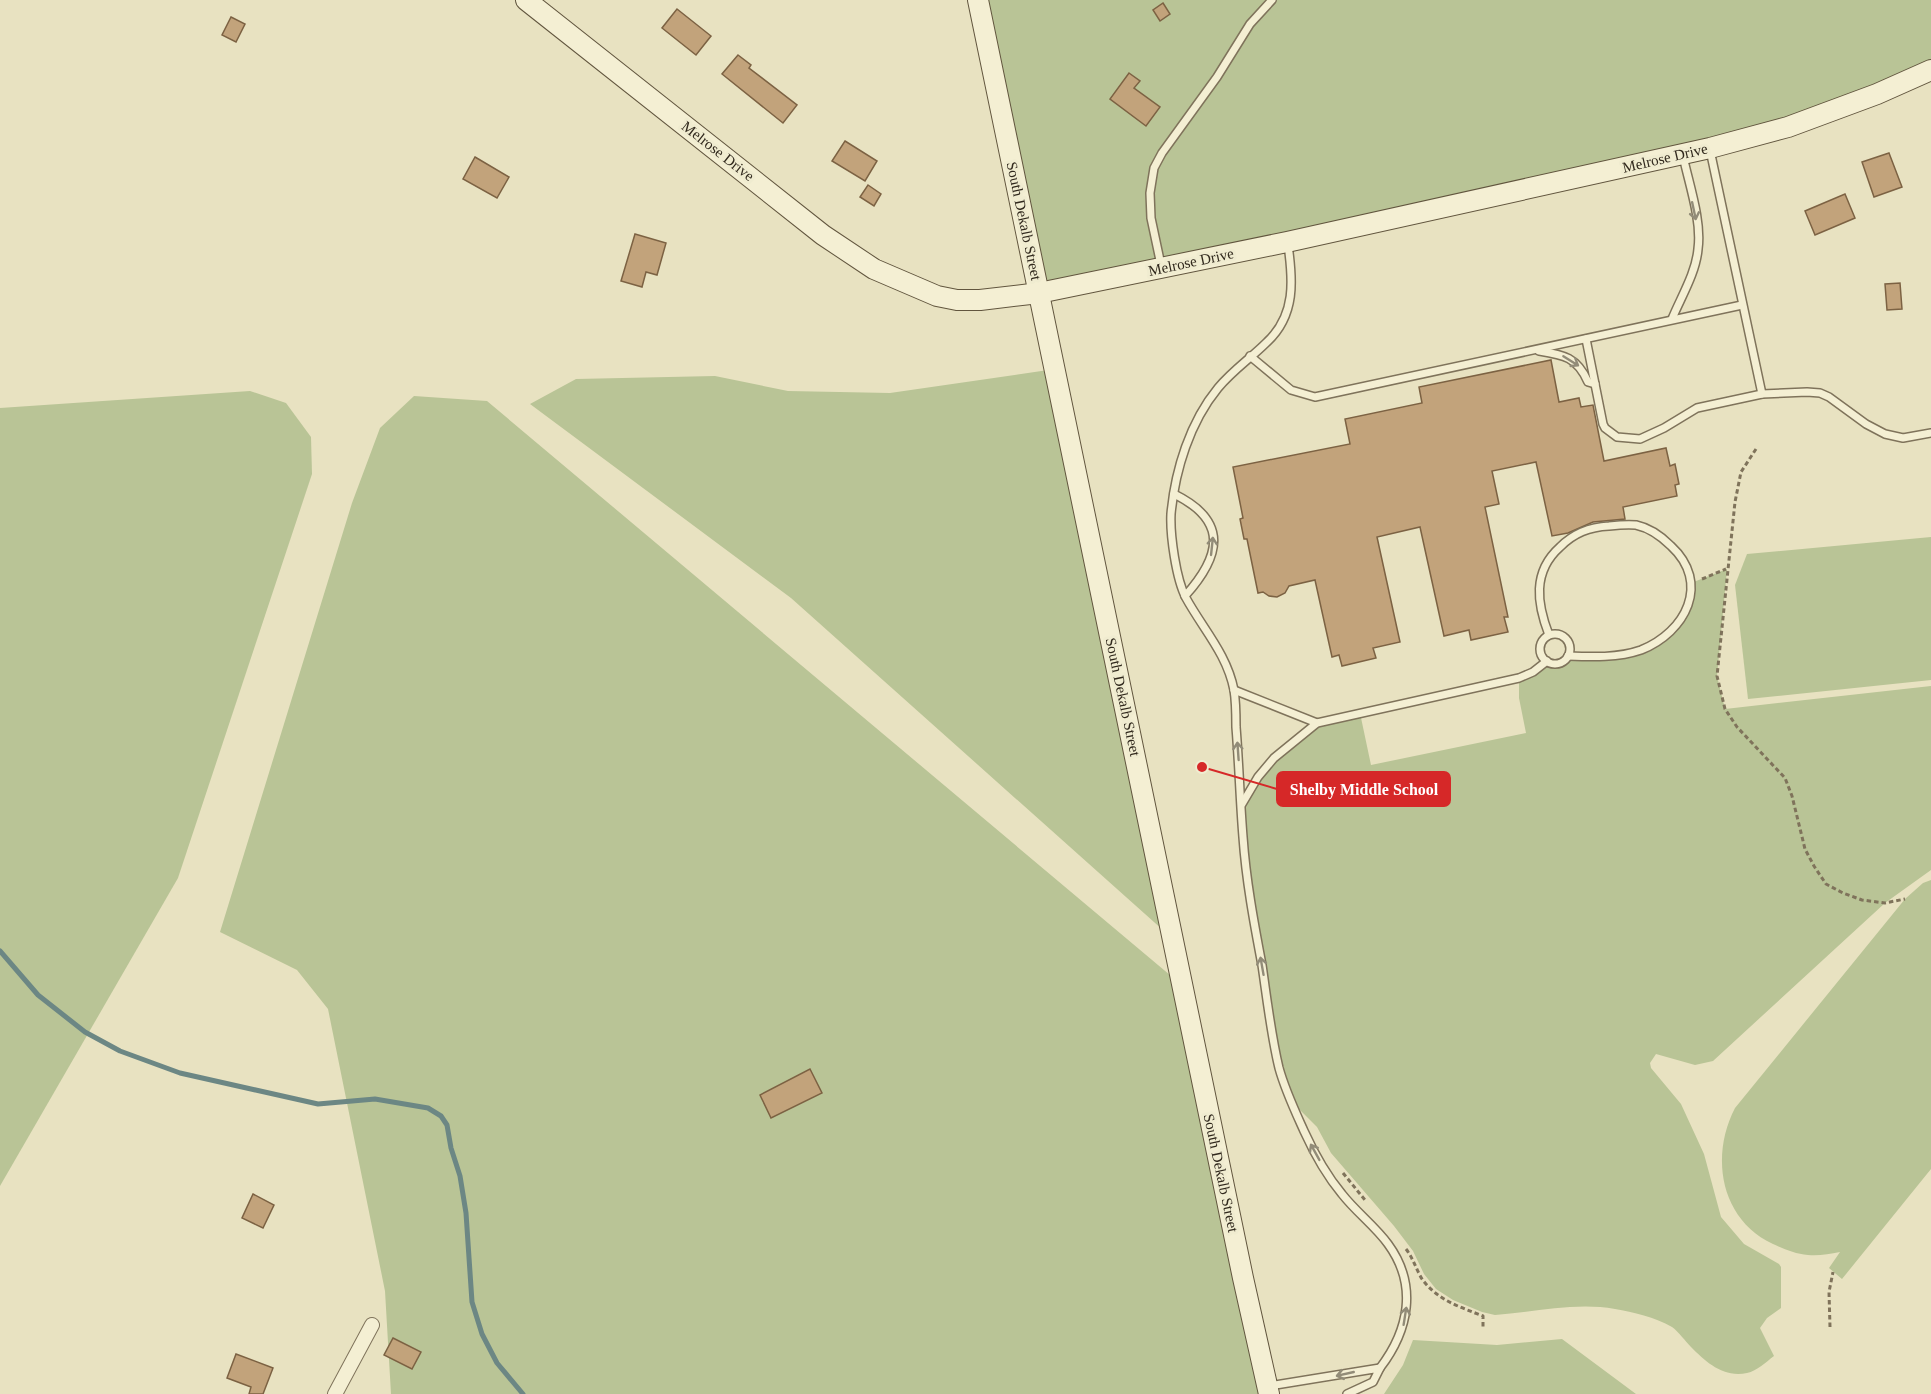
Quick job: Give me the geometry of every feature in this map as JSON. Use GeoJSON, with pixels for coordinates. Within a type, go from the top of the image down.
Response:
{"type":"FeatureCollection","features":[{"type":"Feature","properties":{"kind":"street","name":"Melrose Drive"},"geometry":{"type":"LineString","coordinates":[[526,0],[823,235],[874,269],[937,296],[957,300],[980,300],[1039,293],[1287,242],[1682,154],[1788,127],[1877,94],[1931,70]]}},
{"type":"Feature","properties":{"kind":"street","name":"South Dekalb Street"},"geometry":{"type":"LineString","coordinates":[[978,0],[1242,1278],[1268,1390]]}},
{"type":"Feature","properties":{"kind":"street"},"geometry":{"type":"LineString","coordinates":[[335,1394],[372,1325]]}},
{"type":"Feature","properties":{"kind":"lane"},"geometry":{"type":"LineString","coordinates":[[1162,268],[1151,218],[1150,193],[1154,168],[1162,153],[1218,77],[1250,24],[1272,0]]}},
{"type":"Feature","properties":{"kind":"lane"},"geometry":{"type":"LineString","coordinates":[[1710,147],[1762,394]]}},
{"type":"Feature","properties":{"kind":"lane"},"geometry":{"type":"LineString","coordinates":[[1672,319],[1692,272],[1699,238],[1682,154]]}},
{"type":"Feature","properties":{"kind":"lane"},"geometry":{"type":"LineString","coordinates":[[1287,242],[1293,279],[1284,321],[1276,333],[1216,390],[1194,429],[1179,464],[1171,516],[1177,574],[1185,597],[1217,644],[1227,665],[1234,690],[1243,838],[1250,895],[1282,1076],[1294,1110],[1320,1161],[1345,1198],[1389,1245],[1401,1269],[1406,1286],[1405,1322],[1400,1338],[1373,1382],[1347,1394]]}},
{"type":"Feature","properties":{"kind":"lane"},"geometry":{"type":"LineString","coordinates":[[1250,356],[1291,390],[1315,397],[1742,305]]}},
{"type":"Feature","properties":{"kind":"lane"},"geometry":{"type":"LineString","coordinates":[[1586,339],[1605,428],[1617,437],[1630,439],[1651,435],[1697,408],[1762,394],[1820,393],[1885,434],[1903,438],[1931,434]]}},
{"type":"Feature","properties":{"kind":"lane"},"geometry":{"type":"LineString","coordinates":[[1538,349],[1540,352],[1558,353],[1577,363],[1588,382],[1595,384]]}},
{"type":"Feature","properties":{"kind":"lane"},"geometry":{"type":"LineString","coordinates":[[1174,494],[1203,513],[1213,534],[1209,565],[1185,597]]}},
{"type":"Feature","properties":{"kind":"lane"},"geometry":{"type":"LineString","coordinates":[[1242,804],[1257,777],[1274,758],[1317,723],[1519,678],[1533,672],[1546,661],[1559,663],[1568,656],[1617,655],[1642,649],[1674,629],[1684,617],[1692,582],[1686,563],[1666,541],[1646,528],[1626,524],[1599,527],[1575,534],[1554,552],[1543,570],[1539,584],[1542,615],[1550,635]]}},
{"type":"Feature","properties":{"kind":"lane"},"geometry":{"type":"LineString","coordinates":[[1546,661],[1541,653],[1541,646],[1544,639],[1550,635],[1558,634],[1567,640],[1570,648],[1568,656]]}},
{"type":"Feature","properties":{"kind":"lane"},"geometry":{"type":"LineString","coordinates":[[1234,690],[1317,723]]}},
{"type":"Feature","properties":{"kind":"lane"},"geometry":{"type":"LineString","coordinates":[[1268,1390],[1380,1368]]}},
{"type":"Feature","properties":{"kind":"path"},"geometry":{"type":"LineString","coordinates":[[1756,449],[1741,472],[1727,569],[1717,676],[1725,709],[1737,727],[1785,778],[1792,796],[1805,849],[1826,884],[1862,900],[1886,903],[1905,899]]}},
{"type":"Feature","properties":{"kind":"path"},"geometry":{"type":"LineString","coordinates":[[1692,582],[1727,569]]}},
{"type":"Feature","properties":{"kind":"path"},"geometry":{"type":"LineString","coordinates":[[1830,1327],[1828,1292],[1833,1272]]}},
{"type":"Feature","properties":{"kind":"green space"},"geometry":{"type":"Polygon","coordinates":[[[978,0],[1931,0],[1931,70],[1824,113],[1039,293],[978,0]]]}},
{"type":"Feature","properties":{"kind":"green space"},"geometry":{"type":"Polygon","coordinates":[[[1055,369],[1173,939],[791,598],[530,404],[576,379],[715,376],[788,391],[890,393],[1055,369]]]}},
{"type":"Feature","properties":{"kind":"green space"},"geometry":{"type":"Polygon","coordinates":[[[250,391],[286,403],[311,437],[312,474],[178,878],[0,1186],[0,408],[250,391]]]}},
{"type":"Feature","properties":{"kind":"green space"},"geometry":{"type":"Polygon","coordinates":[[[414,396],[487,401],[1183,986],[1269,1394],[391,1394],[385,1291],[328,1009],[297,970],[220,932],[352,503],[380,428],[414,396]]]}},
{"type":"Feature","properties":{"kind":"green space"},"geometry":{"type":"Polygon","coordinates":[[[1931,537],[1931,680],[1748,699],[1735,585],[1747,554],[1931,537]]]}},
{"type":"Feature","properties":{"kind":"green space"},"geometry":{"type":"Polygon","coordinates":[[[1727,569],[1717,676],[1725,709],[1931,686],[1931,870],[1885,903],[1713,1061],[1695,1065],[1656,1054],[1650,1063],[1651,1068],[1681,1104],[1704,1154],[1721,1217],[1744,1244],[1781,1267],[1781,1308],[1767,1318],[1760,1328],[1774,1356],[1754,1370],[1738,1374],[1716,1368],[1697,1353],[1672,1327],[1644,1315],[1615,1309],[1585,1307],[1495,1315],[1453,1300],[1436,1289],[1424,1274],[1413,1251],[1394,1226],[1331,1153],[1317,1127],[1291,1101],[1279,1067],[1249,893],[1242,804],[1258,777],[1317,723],[1360,713],[1371,765],[1526,733],[1519,698],[1519,678],[1547,661],[1559,663],[1568,656],[1588,657],[1642,649],[1684,617],[1691,583],[1727,569]]]}},
{"type":"Feature","properties":{"kind":"green space"},"geometry":{"type":"Polygon","coordinates":[[[1931,880],[1931,1169],[1842,1279],[1829,1268],[1840,1252],[1812,1255],[1790,1251],[1755,1233],[1741,1219],[1731,1203],[1722,1166],[1727,1127],[1735,1108],[1905,899],[1923,883],[1931,880]]]}},
{"type":"Feature","properties":{"kind":"green space"},"geometry":{"type":"Polygon","coordinates":[[[1562,1339],[1636,1394],[1384,1394],[1403,1365],[1413,1340],[1497,1345],[1562,1339]]]}},
{"type":"Feature","properties":{"kind":"building"},"geometry":{"type":"Polygon","coordinates":[[[1163,3],[1170,14],[1160,21],[1153,10],[1163,3]]]}},
{"type":"Feature","properties":{"kind":"building"},"geometry":{"type":"Polygon","coordinates":[[[677,9],[711,36],[696,55],[662,28],[677,9]]]}},
{"type":"Feature","properties":{"kind":"building"},"geometry":{"type":"Polygon","coordinates":[[[231,17],[245,24],[236,42],[222,35],[231,17]]]}},
{"type":"Feature","properties":{"kind":"building"},"geometry":{"type":"Polygon","coordinates":[[[738,55],[751,65],[749,68],[797,105],[783,123],[722,74],[738,55]]]}},
{"type":"Feature","properties":{"kind":"building"},"geometry":{"type":"Polygon","coordinates":[[[1129,73],[1140,81],[1134,88],[1160,107],[1146,126],[1110,99],[1129,73]]]}},
{"type":"Feature","properties":{"kind":"building"},"geometry":{"type":"Polygon","coordinates":[[[845,141],[877,161],[865,181],[832,161],[845,141]]]}},
{"type":"Feature","properties":{"kind":"building"},"geometry":{"type":"Polygon","coordinates":[[[1889,153],[1902,187],[1874,197],[1862,162],[1889,153]]]}},
{"type":"Feature","properties":{"kind":"building"},"geometry":{"type":"Polygon","coordinates":[[[475,157],[509,177],[497,198],[463,179],[475,157]]]}},
{"type":"Feature","properties":{"kind":"building"},"geometry":{"type":"Polygon","coordinates":[[[868,185],[881,194],[874,206],[860,197],[868,185]]]}},
{"type":"Feature","properties":{"kind":"building"},"geometry":{"type":"Polygon","coordinates":[[[1845,194],[1855,218],[1815,235],[1805,211],[1845,194]]]}},
{"type":"Feature","properties":{"kind":"building"},"geometry":{"type":"Polygon","coordinates":[[[635,234],[666,243],[657,275],[646,272],[642,287],[621,281],[635,234]]]}},
{"type":"Feature","properties":{"kind":"building"},"geometry":{"type":"Polygon","coordinates":[[[1900,283],[1902,309],[1887,310],[1885,284],[1900,283]]]}},
{"type":"Feature","properties":{"kind":"building"},"geometry":{"type":"Polygon","coordinates":[[[1551,360],[1559,402],[1579,398],[1581,407],[1593,405],[1604,461],[1666,448],[1670,466],[1675,464],[1679,484],[1675,485],[1677,496],[1623,507],[1625,519],[1593,522],[1568,533],[1552,536],[1536,462],[1492,471],[1499,504],[1485,507],[1508,617],[1504,617],[1508,632],[1471,640],[1469,630],[1444,636],[1420,527],[1377,537],[1400,642],[1373,648],[1376,658],[1342,666],[1339,655],[1332,657],[1315,580],[1289,586],[1285,593],[1277,597],[1263,592],[1258,593],[1247,539],[1244,539],[1240,519],[1243,518],[1233,467],[1350,444],[1345,419],[1422,403],[1419,387],[1551,360]]]}},
{"type":"Feature","properties":{"kind":"building"},"geometry":{"type":"Polygon","coordinates":[[[810,1069],[822,1093],[771,1118],[760,1095],[810,1069]]]}},
{"type":"Feature","properties":{"kind":"building"},"geometry":{"type":"Polygon","coordinates":[[[253,1194],[274,1205],[263,1228],[242,1218],[253,1194]]]}},
{"type":"Feature","properties":{"kind":"building"},"geometry":{"type":"Polygon","coordinates":[[[393,1338],[421,1352],[412,1369],[384,1355],[393,1338]]]}},
{"type":"Feature","properties":{"kind":"building"},"geometry":{"type":"Polygon","coordinates":[[[236,1354],[273,1368],[263,1394],[249,1394],[251,1387],[227,1378],[236,1354]]]}},
{"type":"Feature","properties":{"kind":"waterway"},"geometry":{"type":"LineString","coordinates":[[0,951],[38,995],[85,1032],[120,1051],[180,1073],[318,1104],[375,1099],[428,1108],[441,1116],[447,1125],[451,1148],[460,1176],[466,1213],[472,1302],[482,1334],[497,1363],[523,1394]]}},
{"type":"Feature","properties":{"kind":"place","name":"Shelby Middle School"},"geometry":{"type":"Point","coordinates":[1202,767]}}]}
